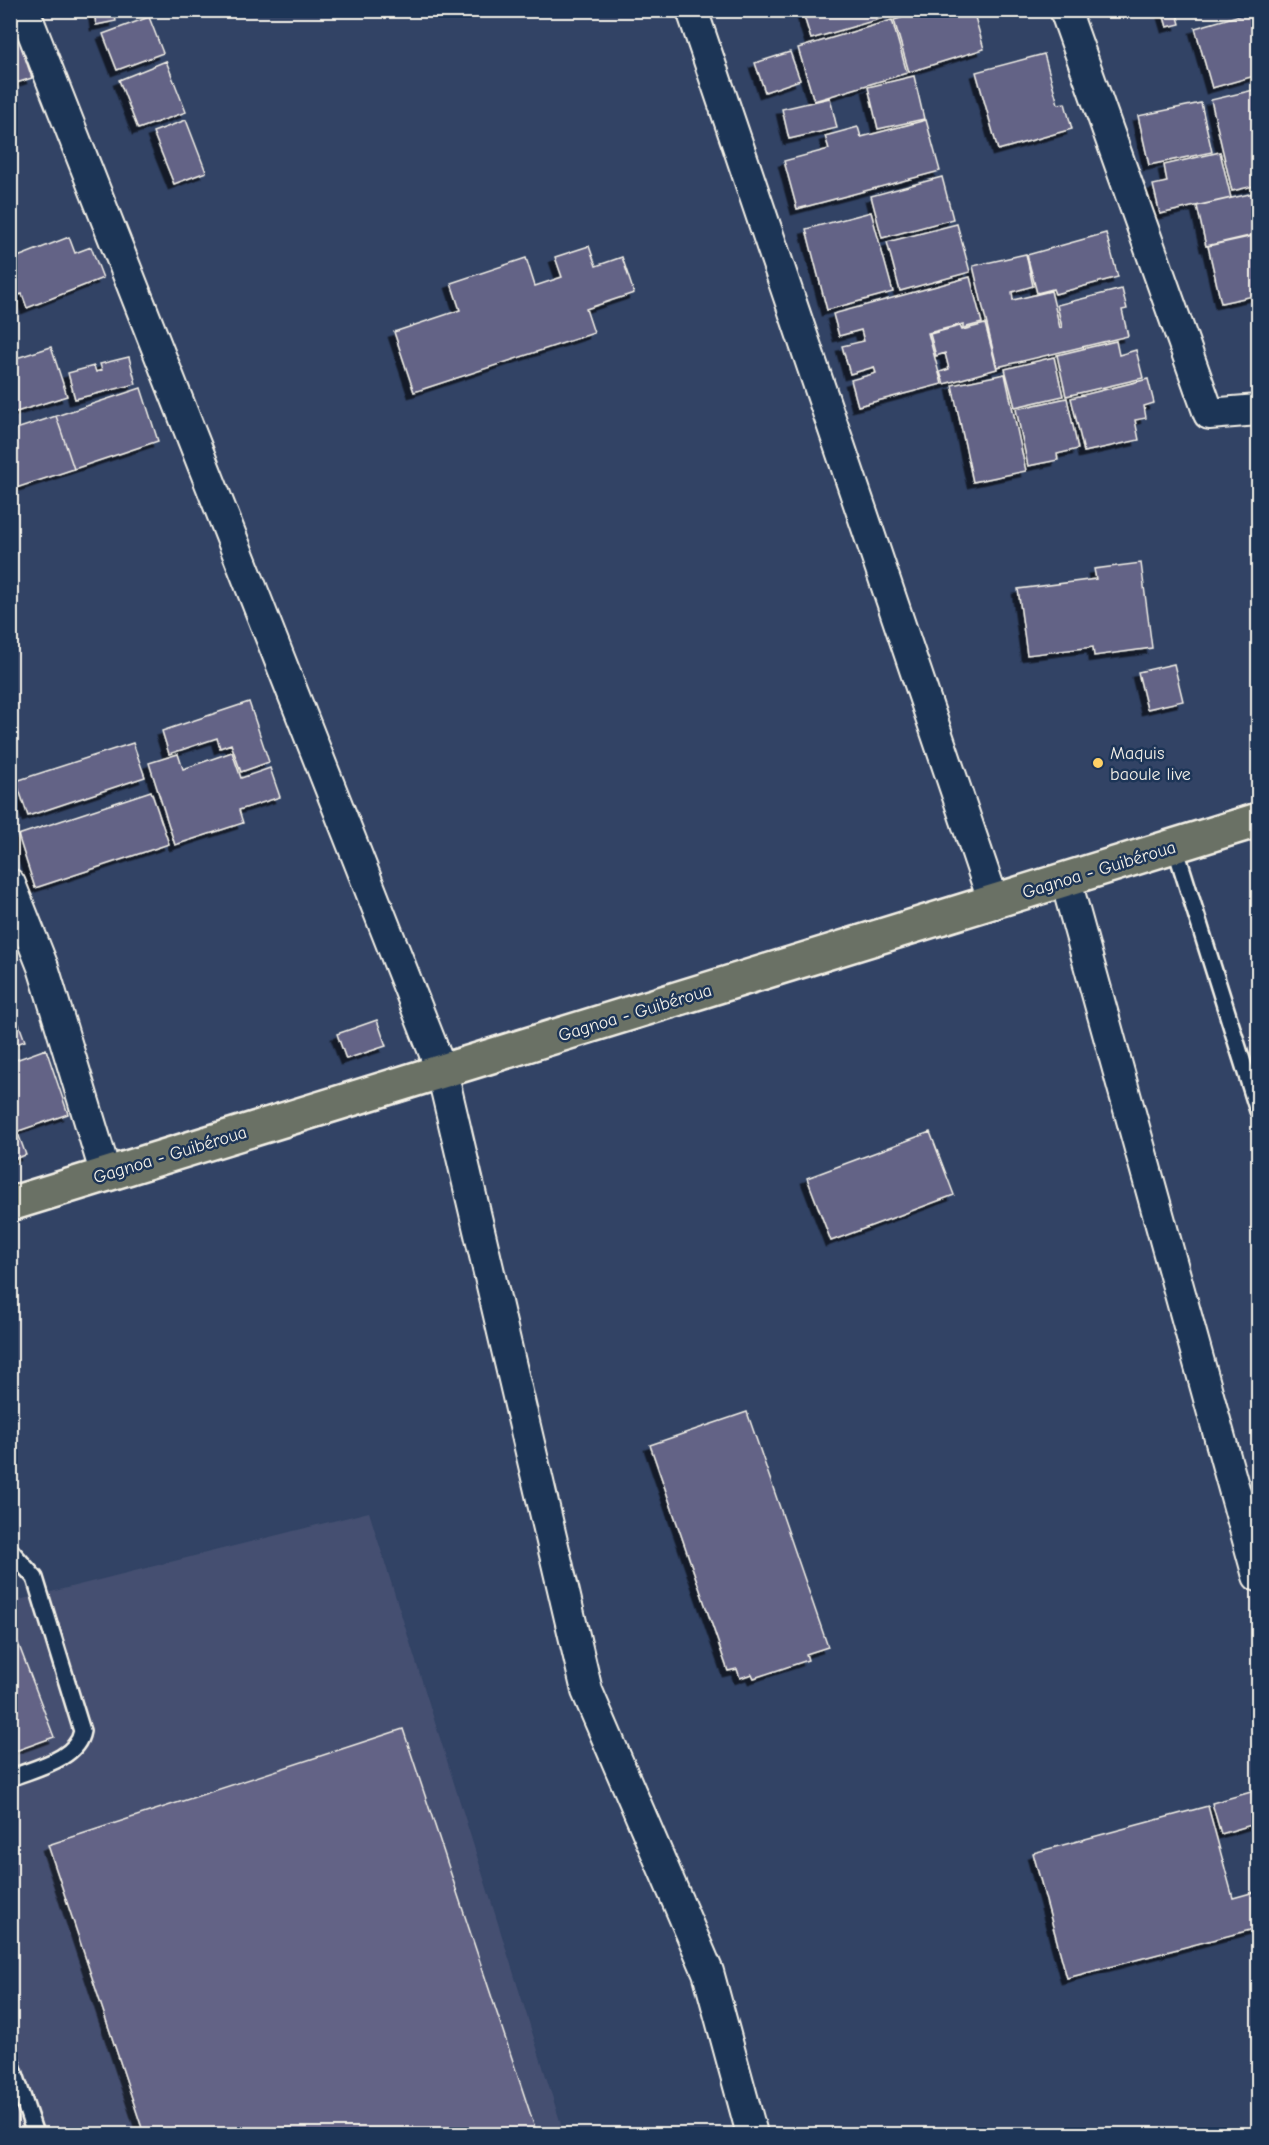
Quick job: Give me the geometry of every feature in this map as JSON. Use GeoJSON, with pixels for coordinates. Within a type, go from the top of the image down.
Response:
{"type":"FeatureCollection","features":[{"type":"Feature","properties":{"kind":"main road","name":"Gagnoa - Guibéroua"},"geometry":{"type":"LineString","coordinates":[[10,1204],[1066,881],[1258,820]]}},
{"type":"Feature","properties":{"kind":"street"},"geometry":{"type":"LineString","coordinates":[[24,10],[442,1072],[587,1691],[708,1972],[752,2134]]}},
{"type":"Feature","properties":{"kind":"street"},"geometry":{"type":"LineString","coordinates":[[692,10],[994,903]]}},
{"type":"Feature","properties":{"kind":"street"},"geometry":{"type":"LineString","coordinates":[[1065,10],[1209,414],[1258,410]]}},
{"type":"Feature","properties":{"kind":"street"},"geometry":{"type":"LineString","coordinates":[[1066,881],[1258,1576]]}},
{"type":"Feature","properties":{"kind":"street"},"geometry":{"type":"LineString","coordinates":[[10,884],[43,967],[106,1175]]}},
{"type":"Feature","properties":{"kind":"lane"},"geometry":{"type":"LineString","coordinates":[[1175,847],[1258,1111]]}},
{"type":"Feature","properties":{"kind":"lane"},"geometry":{"type":"LineString","coordinates":[[10,1550],[35,1578],[82,1731],[80,1743],[72,1752],[10,1778]]}},
{"type":"Feature","properties":{"kind":"lane"},"geometry":{"type":"LineString","coordinates":[[10,2059],[35,2134]]}},
{"type":"Feature","properties":{"kind":"shaded area"},"geometry":{"type":"Polygon","coordinates":[[[369,1512],[564,2134],[11,2134],[11,1602],[369,1512]]]}},
{"type":"Feature","properties":{"kind":"building"},"geometry":{"type":"Polygon","coordinates":[[[94,10],[114,10],[116,21],[96,25],[94,10]]]}},
{"type":"Feature","properties":{"kind":"building"},"geometry":{"type":"Polygon","coordinates":[[[802,10],[888,10],[890,16],[811,39],[802,10]]]}},
{"type":"Feature","properties":{"kind":"building"},"geometry":{"type":"Polygon","coordinates":[[[893,10],[919,10],[895,17],[893,10]]]}},
{"type":"Feature","properties":{"kind":"building"},"geometry":{"type":"Polygon","coordinates":[[[927,10],[973,10],[984,49],[909,72],[894,20],[927,10]]]}},
{"type":"Feature","properties":{"kind":"building"},"geometry":{"type":"Polygon","coordinates":[[[1162,10],[1176,10],[1180,24],[1167,27],[1162,10]]]}},
{"type":"Feature","properties":{"kind":"building"},"geometry":{"type":"Polygon","coordinates":[[[1258,10],[1258,75],[1212,88],[1195,28],[1258,10]]]}},
{"type":"Feature","properties":{"kind":"building"},"geometry":{"type":"Polygon","coordinates":[[[149,17],[163,53],[117,70],[103,34],[149,17]]]}},
{"type":"Feature","properties":{"kind":"building"},"geometry":{"type":"Polygon","coordinates":[[[892,20],[907,73],[814,101],[798,48],[892,20]]]}},
{"type":"Feature","properties":{"kind":"building"},"geometry":{"type":"Polygon","coordinates":[[[19,40],[32,78],[10,85],[10,43],[19,40]]]}},
{"type":"Feature","properties":{"kind":"building"},"geometry":{"type":"Polygon","coordinates":[[[790,52],[800,80],[765,92],[755,63],[790,52]]]}},
{"type":"Feature","properties":{"kind":"building"},"geometry":{"type":"Polygon","coordinates":[[[1044,54],[1058,104],[1065,103],[1072,129],[998,150],[976,72],[1044,54]]]}},
{"type":"Feature","properties":{"kind":"building"},"geometry":{"type":"Polygon","coordinates":[[[166,61],[186,112],[138,129],[119,80],[166,61]]]}},
{"type":"Feature","properties":{"kind":"building"},"geometry":{"type":"Polygon","coordinates":[[[914,76],[924,119],[878,129],[868,87],[914,76]]]}},
{"type":"Feature","properties":{"kind":"building"},"geometry":{"type":"Polygon","coordinates":[[[1258,89],[1258,185],[1232,191],[1211,100],[1258,89]]]}},
{"type":"Feature","properties":{"kind":"building"},"geometry":{"type":"Polygon","coordinates":[[[830,98],[837,128],[789,139],[782,109],[830,98]]]}},
{"type":"Feature","properties":{"kind":"building"},"geometry":{"type":"Polygon","coordinates":[[[1201,103],[1212,152],[1149,165],[1138,116],[1201,103]]]}},
{"type":"Feature","properties":{"kind":"building"},"geometry":{"type":"Polygon","coordinates":[[[186,120],[206,172],[174,184],[153,132],[186,120]]]}},
{"type":"Feature","properties":{"kind":"building"},"geometry":{"type":"Polygon","coordinates":[[[926,120],[940,171],[797,209],[784,161],[829,149],[825,136],[858,127],[861,137],[926,120]]]}},
{"type":"Feature","properties":{"kind":"building"},"geometry":{"type":"Polygon","coordinates":[[[1220,152],[1231,198],[1160,214],[1153,185],[1167,182],[1164,165],[1220,152]]]}},
{"type":"Feature","properties":{"kind":"building"},"geometry":{"type":"Polygon","coordinates":[[[942,177],[953,219],[882,238],[871,196],[942,177]]]}},
{"type":"Feature","properties":{"kind":"building"},"geometry":{"type":"Polygon","coordinates":[[[1258,192],[1258,234],[1206,246],[1197,206],[1258,192]]]}},
{"type":"Feature","properties":{"kind":"building"},"geometry":{"type":"Polygon","coordinates":[[[871,212],[893,292],[827,310],[806,229],[871,212]]]}},
{"type":"Feature","properties":{"kind":"building"},"geometry":{"type":"Polygon","coordinates":[[[957,224],[970,272],[900,291],[887,242],[957,224]]]}},
{"type":"Feature","properties":{"kind":"building"},"geometry":{"type":"Polygon","coordinates":[[[1106,233],[1118,277],[1055,294],[1053,289],[1037,293],[1027,255],[1106,233]]]}},
{"type":"Feature","properties":{"kind":"building"},"geometry":{"type":"Polygon","coordinates":[[[1258,235],[1258,295],[1221,303],[1208,246],[1258,235]]]}},
{"type":"Feature","properties":{"kind":"building"},"geometry":{"type":"Polygon","coordinates":[[[69,237],[75,253],[91,247],[103,278],[27,308],[22,294],[12,297],[10,260],[69,237]]]}},
{"type":"Feature","properties":{"kind":"building"},"geometry":{"type":"Polygon","coordinates":[[[589,246],[596,266],[622,257],[634,293],[586,309],[594,333],[414,392],[394,332],[460,310],[451,283],[526,258],[535,286],[562,277],[555,257],[589,246]]]}},
{"type":"Feature","properties":{"kind":"building"},"geometry":{"type":"Polygon","coordinates":[[[1026,254],[1033,286],[1012,292],[1013,300],[1051,291],[1060,328],[1062,327],[1057,305],[1122,289],[1127,309],[1122,310],[1128,336],[997,367],[973,266],[1026,254]]]}},
{"type":"Feature","properties":{"kind":"building"},"geometry":{"type":"Polygon","coordinates":[[[970,277],[982,323],[963,328],[963,324],[928,333],[942,384],[858,406],[851,380],[876,373],[874,367],[850,374],[842,346],[864,341],[861,330],[839,336],[833,314],[970,277]]]}},
{"type":"Feature","properties":{"kind":"building"},"geometry":{"type":"Polygon","coordinates":[[[985,324],[997,369],[944,384],[940,372],[949,369],[945,353],[936,356],[930,334],[960,326],[962,330],[985,324]]]}},
{"type":"Feature","properties":{"kind":"building"},"geometry":{"type":"Polygon","coordinates":[[[1116,341],[1119,355],[1136,350],[1143,378],[1066,396],[1057,355],[1116,341]]]}},
{"type":"Feature","properties":{"kind":"building"},"geometry":{"type":"Polygon","coordinates":[[[51,347],[67,396],[10,414],[10,360],[51,347]]]}},
{"type":"Feature","properties":{"kind":"building"},"geometry":{"type":"Polygon","coordinates":[[[129,357],[136,384],[75,399],[68,373],[94,366],[96,372],[102,370],[100,364],[129,357]]]}},
{"type":"Feature","properties":{"kind":"building"},"geometry":{"type":"Polygon","coordinates":[[[1054,357],[1063,396],[1015,407],[1005,369],[1054,357]]]}},
{"type":"Feature","properties":{"kind":"building"},"geometry":{"type":"Polygon","coordinates":[[[1005,374],[1026,471],[973,482],[952,385],[1005,374]]]}},
{"type":"Feature","properties":{"kind":"building"},"geometry":{"type":"Polygon","coordinates":[[[1148,379],[1154,403],[1144,406],[1146,418],[1135,420],[1139,440],[1084,452],[1071,398],[1148,379]]]}},
{"type":"Feature","properties":{"kind":"building"},"geometry":{"type":"Polygon","coordinates":[[[141,388],[158,441],[74,469],[56,416],[141,388]]]}},
{"type":"Feature","properties":{"kind":"building"},"geometry":{"type":"Polygon","coordinates":[[[1067,398],[1078,449],[1057,454],[1058,460],[1028,466],[1016,409],[1067,398]]]}},
{"type":"Feature","properties":{"kind":"building"},"geometry":{"type":"Polygon","coordinates":[[[56,416],[74,469],[10,490],[10,431],[56,416]]]}},
{"type":"Feature","properties":{"kind":"building"},"geometry":{"type":"Polygon","coordinates":[[[1141,563],[1152,648],[1094,656],[1093,647],[1027,655],[1018,589],[1096,579],[1094,569],[1141,563]]]}},
{"type":"Feature","properties":{"kind":"building"},"geometry":{"type":"Polygon","coordinates":[[[1174,664],[1183,701],[1147,709],[1138,672],[1174,664]]]}},
{"type":"Feature","properties":{"kind":"building"},"geometry":{"type":"Polygon","coordinates":[[[249,702],[269,762],[241,772],[231,744],[220,748],[217,738],[169,754],[162,731],[249,702]]]}},
{"type":"Feature","properties":{"kind":"building"},"geometry":{"type":"Polygon","coordinates":[[[133,743],[145,777],[28,816],[16,781],[133,743]]]}},
{"type":"Feature","properties":{"kind":"building"},"geometry":{"type":"Polygon","coordinates":[[[232,752],[241,778],[270,768],[280,797],[239,810],[243,823],[175,845],[149,763],[178,754],[183,769],[232,752]]]}},
{"type":"Feature","properties":{"kind":"building"},"geometry":{"type":"Polygon","coordinates":[[[151,791],[169,844],[35,888],[18,835],[151,791]]]}},
{"type":"Feature","properties":{"kind":"building"},"geometry":{"type":"Polygon","coordinates":[[[10,1000],[25,1041],[10,1046],[10,1000]]]}},
{"type":"Feature","properties":{"kind":"building"},"geometry":{"type":"Polygon","coordinates":[[[377,1020],[386,1046],[346,1059],[337,1034],[377,1020]]]}},
{"type":"Feature","properties":{"kind":"building"},"geometry":{"type":"Polygon","coordinates":[[[46,1049],[68,1114],[10,1134],[10,1062],[46,1049]]]}},
{"type":"Feature","properties":{"kind":"building"},"geometry":{"type":"Polygon","coordinates":[[[930,1132],[954,1195],[831,1241],[807,1178],[930,1132]]]}},
{"type":"Feature","properties":{"kind":"building"},"geometry":{"type":"Polygon","coordinates":[[[19,1136],[26,1155],[10,1160],[10,1139],[19,1136]]]}},
{"type":"Feature","properties":{"kind":"building"},"geometry":{"type":"Polygon","coordinates":[[[747,1412],[828,1647],[806,1654],[808,1660],[754,1678],[752,1674],[740,1678],[737,1669],[728,1671],[650,1445],[747,1412]]]}},
{"type":"Feature","properties":{"kind":"building"},"geometry":{"type":"Polygon","coordinates":[[[10,1622],[54,1737],[10,1753],[10,1622]]]}},
{"type":"Feature","properties":{"kind":"building"},"geometry":{"type":"Polygon","coordinates":[[[403,1729],[537,2134],[144,2134],[48,1845],[403,1729]]]}},
{"type":"Feature","properties":{"kind":"building"},"geometry":{"type":"Polygon","coordinates":[[[1258,1790],[1258,1823],[1221,1834],[1212,1803],[1258,1790]]]}},
{"type":"Feature","properties":{"kind":"building"},"geometry":{"type":"Polygon","coordinates":[[[1208,1806],[1233,1898],[1258,1891],[1258,1928],[1067,1978],[1033,1853],[1208,1806]]]}},
{"type":"Feature","properties":{"kind":"place","name":"Maquis baoule live"},"geometry":{"type":"Point","coordinates":[1098,763]}}]}
